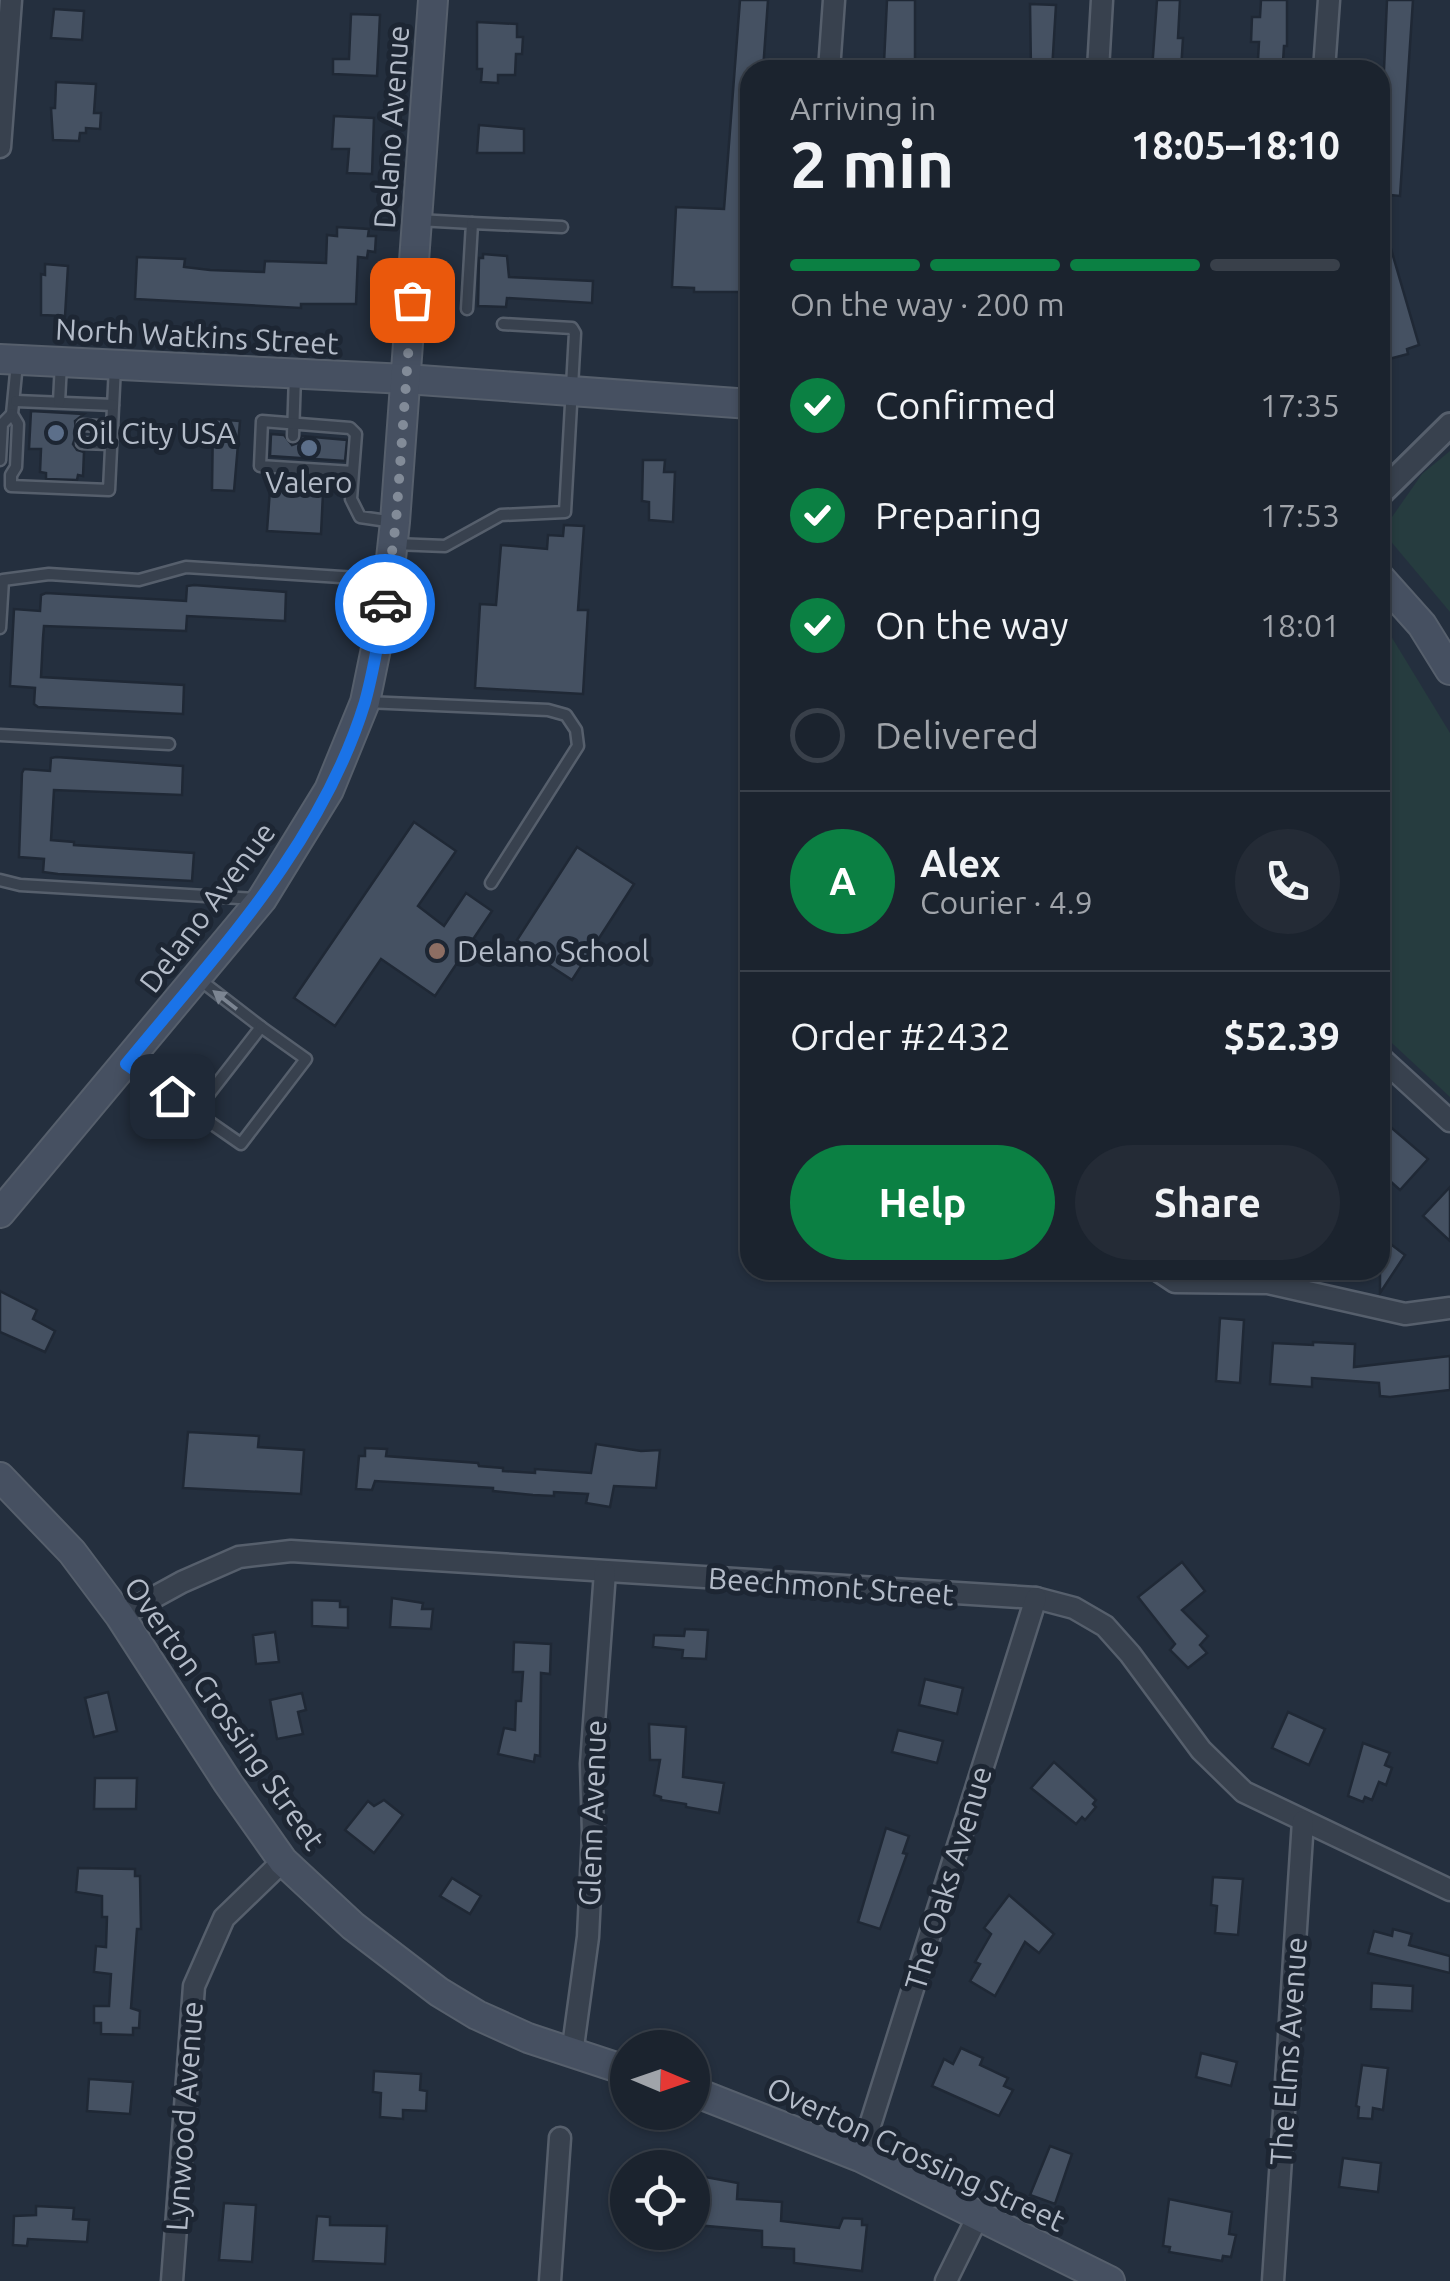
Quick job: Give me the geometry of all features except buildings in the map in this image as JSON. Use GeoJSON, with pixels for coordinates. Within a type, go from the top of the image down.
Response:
{"type":"FeatureCollection","features":[{"type":"Feature","properties":{"kind":"main road","name":"Delano Avenue"},"geometry":{"type":"LineString","coordinates":[[0,1214],[262,899],[329,790],[365,702],[394,533],[433,0]]}},
{"type":"Feature","properties":{"kind":"main road","name":"North Watkins Street"},"geometry":{"type":"LineString","coordinates":[[9,359],[406,379],[740,403]]}},
{"type":"Feature","properties":{"kind":"main road"},"geometry":{"type":"LineString","coordinates":[[1390,589],[1422,625],[1450,670]]}},
{"type":"Feature","properties":{"kind":"main road","name":"Overton Crossing Street"},"geometry":{"type":"LineString","coordinates":[[0,1477],[72,1552],[120,1616],[283,1861],[353,1926],[439,1992],[477,2015],[610,2066]]}},
{"type":"Feature","properties":{"kind":"main road","name":"Overton Crossing Street"},"geometry":{"type":"LineString","coordinates":[[710,2098],[860,2157],[1110,2281]]}},
{"type":"Feature","properties":{"kind":"street"},"geometry":{"type":"LineString","coordinates":[[0,146],[11,0]]}},
{"type":"Feature","properties":{"kind":"street"},"geometry":{"type":"LineString","coordinates":[[830,60],[834,0]]}},
{"type":"Feature","properties":{"kind":"street"},"geometry":{"type":"LineString","coordinates":[[1099,60],[1102,0]]}},
{"type":"Feature","properties":{"kind":"street"},"geometry":{"type":"LineString","coordinates":[[1325,60],[1330,0]]}},
{"type":"Feature","properties":{"kind":"street"},"geometry":{"type":"LineString","coordinates":[[1390,484],[1450,425]]}},
{"type":"Feature","properties":{"kind":"street"},"geometry":{"type":"LineString","coordinates":[[1390,1066],[1450,1121]]}},
{"type":"Feature","properties":{"kind":"street"},"geometry":{"type":"LineString","coordinates":[[1172,1280],[1268,1283],[1405,1314],[1450,1308]]}},
{"type":"Feature","properties":{"kind":"street","name":"Beechmont Street"},"geometry":{"type":"LineString","coordinates":[[120,1616],[239,1557],[291,1551],[1036,1598],[1074,1608],[1105,1626],[1214,1766],[1244,1792],[1450,1890]]}},
{"type":"Feature","properties":{"kind":"street","name":"Glenn Avenue"},"geometry":{"type":"LineString","coordinates":[[572,2054],[588,1937],[593,1832],[591,1764],[605,1572]]}},
{"type":"Feature","properties":{"kind":"street","name":"The Oaks Avenue"},"geometry":{"type":"LineString","coordinates":[[860,2157],[1036,1598]]}},
{"type":"Feature","properties":{"kind":"street","name":"The Elms Avenue"},"geometry":{"type":"LineString","coordinates":[[1274,2281],[1303,1821]]}},
{"type":"Feature","properties":{"kind":"street","name":"Lynwood Avenue"},"geometry":{"type":"LineString","coordinates":[[172,2281],[194,1986],[224,1918],[283,1861]]}},
{"type":"Feature","properties":{"kind":"street"},"geometry":{"type":"LineString","coordinates":[[550,2281],[560,2138]]}},
{"type":"Feature","properties":{"kind":"street"},"geometry":{"type":"LineString","coordinates":[[946,2281],[978,2216]]}},
{"type":"Feature","properties":{"kind":"lane"},"geometry":{"type":"LineString","coordinates":[[417,220],[562,227]]}},
{"type":"Feature","properties":{"kind":"lane"},"geometry":{"type":"LineString","coordinates":[[467,309],[472,223]]}},
{"type":"Feature","properties":{"kind":"lane"},"geometry":{"type":"LineString","coordinates":[[353,472],[291,462],[260,466],[262,421],[293,430],[330,432],[350,428],[356,434],[351,499],[360,517],[394,533],[445,546],[501,515],[565,512],[572,328],[503,324]]}},
{"type":"Feature","properties":{"kind":"lane"},"geometry":{"type":"LineString","coordinates":[[9,359],[23,440],[11,486],[108,490],[115,365]]}},
{"type":"Feature","properties":{"kind":"lane"},"geometry":{"type":"LineString","coordinates":[[59,402],[61,362]]}},
{"type":"Feature","properties":{"kind":"lane"},"geometry":{"type":"LineString","coordinates":[[293,430],[295,374]]}},
{"type":"Feature","properties":{"kind":"lane"},"geometry":{"type":"LineString","coordinates":[[16,401],[113,405]]}},
{"type":"Feature","properties":{"kind":"lane"},"geometry":{"type":"LineString","coordinates":[[11,475],[0,463],[2,424],[20,420]]}},
{"type":"Feature","properties":{"kind":"lane"},"geometry":{"type":"LineString","coordinates":[[83,425],[112,427]]}},
{"type":"Feature","properties":{"kind":"lane"},"geometry":{"type":"LineString","coordinates":[[82,442],[111,444]]}},
{"type":"Feature","properties":{"kind":"lane"},"geometry":{"type":"LineString","coordinates":[[0,628],[3,580],[23,576],[139,580],[186,567],[388,580]]}},
{"type":"Feature","properties":{"kind":"lane"},"geometry":{"type":"LineString","coordinates":[[365,702],[548,710],[566,715],[576,730],[578,746],[491,883]]}},
{"type":"Feature","properties":{"kind":"lane"},"geometry":{"type":"LineString","coordinates":[[0,734],[169,744]]}},
{"type":"Feature","properties":{"kind":"lane"},"geometry":{"type":"LineString","coordinates":[[0,880],[20,885],[262,899]]}},
{"type":"Feature","properties":{"kind":"lane"},"geometry":{"type":"LineString","coordinates":[[126,1064],[241,1144],[306,1059],[197,978]]}},
{"type":"Feature","properties":{"kind":"lane"},"geometry":{"type":"LineString","coordinates":[[195,1112],[261,1028]]}},
{"type":"Feature","properties":{"kind":"green space"},"geometry":{"type":"Polygon","coordinates":[[[1450,451],[1450,612],[1390,540],[1390,520],[1422,474],[1450,451]]]}},
{"type":"Feature","properties":{"kind":"green space"},"geometry":{"type":"Polygon","coordinates":[[[1390,634],[1450,733],[1450,1097],[1390,1041],[1390,634]]]}},
{"type":"Feature","properties":{"kind":"way so far"},"geometry":{"type":"LineString","coordinates":[[385,604],[396,522],[412,300]]}},
{"type":"Feature","properties":{"kind":"place","name":"Oil City USA"},"geometry":{"type":"Point","coordinates":[56,433]}},
{"type":"Feature","properties":{"kind":"place","name":"Valero"},"geometry":{"type":"Point","coordinates":[309,448]}},
{"type":"Feature","properties":{"kind":"place","name":"Delano School"},"geometry":{"type":"Point","coordinates":[437,951]}},
{"type":"Feature","properties":{"kind":"route"},"geometry":{"type":"LineString","coordinates":[[172,1096],[126,1064],[262,899],[329,790],[365,702],[385,604]]}}]}
